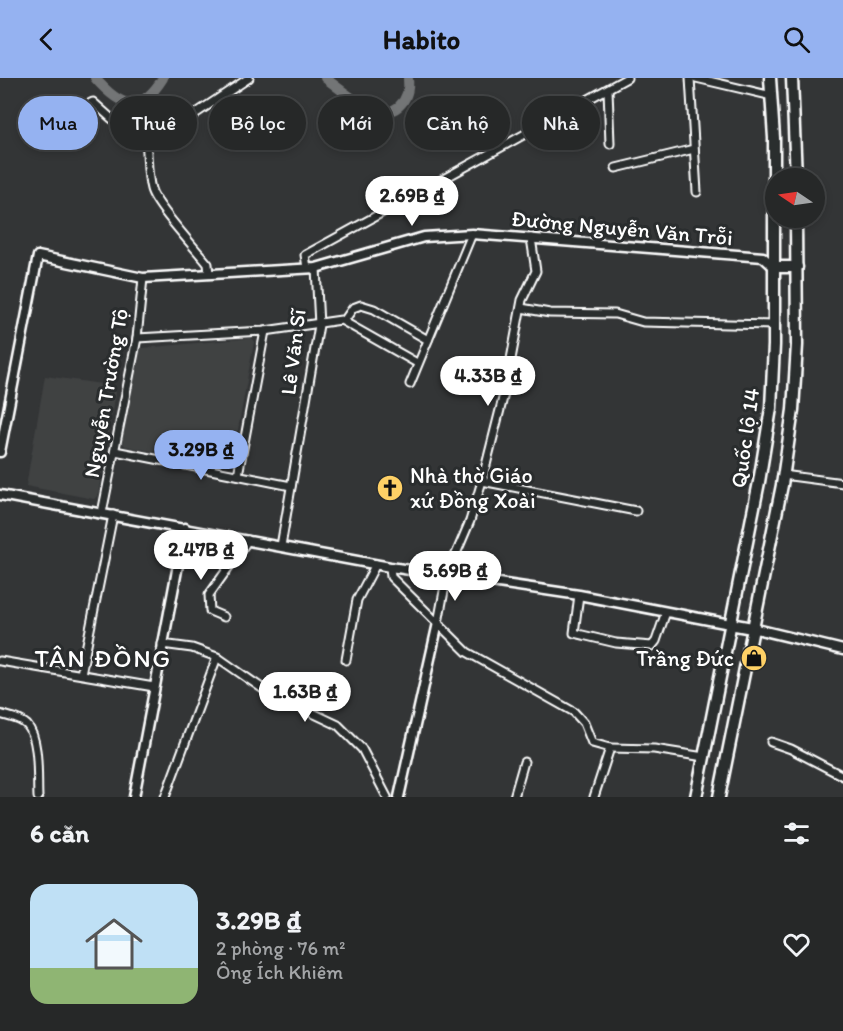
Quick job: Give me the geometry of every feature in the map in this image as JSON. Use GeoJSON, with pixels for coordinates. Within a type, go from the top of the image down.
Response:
{"type":"FeatureCollection","features":[{"type":"Feature","properties":{"kind":"highway","name":"Quốc lộ 14"},"geometry":{"type":"LineString","coordinates":[[696,797],[759,482],[771,408],[774,267],[770,78]]}},
{"type":"Feature","properties":{"kind":"highway"},"geometry":{"type":"LineString","coordinates":[[792,78],[796,168]]}},
{"type":"Feature","properties":{"kind":"highway","name":"Quốc lộ 14"},"geometry":{"type":"LineString","coordinates":[[719,797],[783,475],[793,410],[796,228]]}},
{"type":"Feature","properties":{"kind":"highway"},"geometry":{"type":"LineString","coordinates":[[774,267],[796,267]]}},
{"type":"Feature","properties":{"kind":"highway"},"geometry":{"type":"LineString","coordinates":[[730,624],[752,628]]}},
{"type":"Feature","properties":{"kind":"street"},"geometry":{"type":"LineString","coordinates":[[197,113],[249,78]]}},
{"type":"Feature","properties":{"kind":"street"},"geometry":{"type":"LineString","coordinates":[[690,78],[697,192]]}},
{"type":"Feature","properties":{"kind":"street"},"geometry":{"type":"LineString","coordinates":[[696,78],[772,96]]}},
{"type":"Feature","properties":{"kind":"street"},"geometry":{"type":"LineString","coordinates":[[311,268],[305,255],[608,89],[622,79]]}},
{"type":"Feature","properties":{"kind":"street"},"geometry":{"type":"LineString","coordinates":[[608,89],[610,144]]}},
{"type":"Feature","properties":{"kind":"street"},"geometry":{"type":"LineString","coordinates":[[98,106],[110,117]]}},
{"type":"Feature","properties":{"kind":"street"},"geometry":{"type":"LineString","coordinates":[[616,168],[694,149]]}},
{"type":"Feature","properties":{"kind":"street"},"geometry":{"type":"LineString","coordinates":[[147,150],[151,190],[160,206],[208,264],[209,274]]}},
{"type":"Feature","properties":{"kind":"street"},"geometry":{"type":"LineString","coordinates":[[410,384],[472,234]]}},
{"type":"Feature","properties":{"kind":"street","name":"Đường Nguyễn Văn Trỗi"},"geometry":{"type":"LineString","coordinates":[[3,420],[38,256],[143,279],[311,268],[424,237],[472,234],[763,257],[774,267]]}},
{"type":"Feature","properties":{"kind":"street"},"geometry":{"type":"LineString","coordinates":[[399,797],[447,575],[470,521],[482,481],[506,386],[521,308],[536,271],[531,238]]}},
{"type":"Feature","properties":{"kind":"street","name":"Lê Văn Sĩ"},"geometry":{"type":"LineString","coordinates":[[281,546],[319,325],[311,268]]}},
{"type":"Feature","properties":{"kind":"street","name":"Nguyễn Trường Tộ"},"geometry":{"type":"LineString","coordinates":[[102,513],[136,338],[143,279]]}},
{"type":"Feature","properties":{"kind":"street"},"geometry":{"type":"LineString","coordinates":[[344,321],[353,308],[367,306],[428,340]]}},
{"type":"Feature","properties":{"kind":"street"},"geometry":{"type":"LineString","coordinates":[[521,308],[550,313],[615,314],[642,322],[774,325]]}},
{"type":"Feature","properties":{"kind":"street"},"geometry":{"type":"LineString","coordinates":[[136,338],[265,331],[344,321],[417,363]]}},
{"type":"Feature","properties":{"kind":"street"},"geometry":{"type":"LineString","coordinates":[[238,475],[265,331]]}},
{"type":"Feature","properties":{"kind":"street"},"geometry":{"type":"LineString","coordinates":[[0,452],[3,420]]}},
{"type":"Feature","properties":{"kind":"street"},"geometry":{"type":"LineString","coordinates":[[115,452],[291,486]]}},
{"type":"Feature","properties":{"kind":"street"},"geometry":{"type":"LineString","coordinates":[[783,475],[840,483]]}},
{"type":"Feature","properties":{"kind":"street"},"geometry":{"type":"LineString","coordinates":[[482,481],[636,511]]}},
{"type":"Feature","properties":{"kind":"street"},"geometry":{"type":"LineString","coordinates":[[0,495],[390,567],[579,595],[730,624]]}},
{"type":"Feature","properties":{"kind":"street"},"geometry":{"type":"LineString","coordinates":[[81,674],[113,515]]}},
{"type":"Feature","properties":{"kind":"street"},"geometry":{"type":"LineString","coordinates":[[134,797],[185,528]]}},
{"type":"Feature","properties":{"kind":"street"},"geometry":{"type":"LineString","coordinates":[[224,617],[210,611],[208,595],[248,540]]}},
{"type":"Feature","properties":{"kind":"street"},"geometry":{"type":"LineString","coordinates":[[346,660],[357,600],[376,564]]}},
{"type":"Feature","properties":{"kind":"street"},"geometry":{"type":"LineString","coordinates":[[390,567],[391,577],[467,652],[574,712],[584,723],[592,743],[610,748],[654,749],[704,757]]}},
{"type":"Feature","properties":{"kind":"street"},"geometry":{"type":"LineString","coordinates":[[579,595],[574,633],[616,643],[652,646],[666,612]]}},
{"type":"Feature","properties":{"kind":"street"},"geometry":{"type":"LineString","coordinates":[[752,628],[843,650]]}},
{"type":"Feature","properties":{"kind":"street"},"geometry":{"type":"LineString","coordinates":[[162,644],[192,648],[217,657],[266,692],[331,721],[354,738],[363,749],[387,797]]}},
{"type":"Feature","properties":{"kind":"street"},"geometry":{"type":"LineString","coordinates":[[165,797],[217,657]]}},
{"type":"Feature","properties":{"kind":"street"},"geometry":{"type":"LineString","coordinates":[[0,661],[154,687]]}},
{"type":"Feature","properties":{"kind":"street"},"geometry":{"type":"LineString","coordinates":[[0,714],[19,719],[31,731],[37,755],[38,797]]}},
{"type":"Feature","properties":{"kind":"street"},"geometry":{"type":"LineString","coordinates":[[771,742],[791,749],[843,776]]}},
{"type":"Feature","properties":{"kind":"street"},"geometry":{"type":"LineString","coordinates":[[594,797],[610,748]]}},
{"type":"Feature","properties":{"kind":"street"},"geometry":{"type":"LineString","coordinates":[[514,797],[524,762]]}},
{"type":"Feature","properties":{"kind":"shaded area"},"geometry":{"type":"Polygon","coordinates":[[[251,338],[254,342],[232,462],[227,466],[125,446],[122,442],[137,351],[143,348],[251,338]]]}},
{"type":"Feature","properties":{"kind":"shaded area"},"geometry":{"type":"Polygon","coordinates":[[[45,376],[116,386],[98,495],[94,499],[26,486],[45,376]]]}},
{"type":"Feature","properties":{"kind":"waterway"},"geometry":{"type":"LineString","coordinates":[[95,78],[113,96],[130,103],[146,98],[163,78]]}},
{"type":"Feature","properties":{"kind":"waterway"},"geometry":{"type":"LineString","coordinates":[[325,78],[363,105],[386,112],[393,110],[403,101],[407,94],[408,78]]}},
{"type":"Feature","properties":{"kind":"place","name":"Nhà thờ Giáo xứ Đồng Xoài"},"geometry":{"type":"Point","coordinates":[390,488]}},
{"type":"Feature","properties":{"kind":"place","name":"Trầng Đức"},"geometry":{"type":"Point","coordinates":[754,658]}},
{"type":"Feature","properties":{"kind":"district","name":"TÂN ĐỒNG"},"geometry":{"type":"Point","coordinates":[103,658]}}]}
